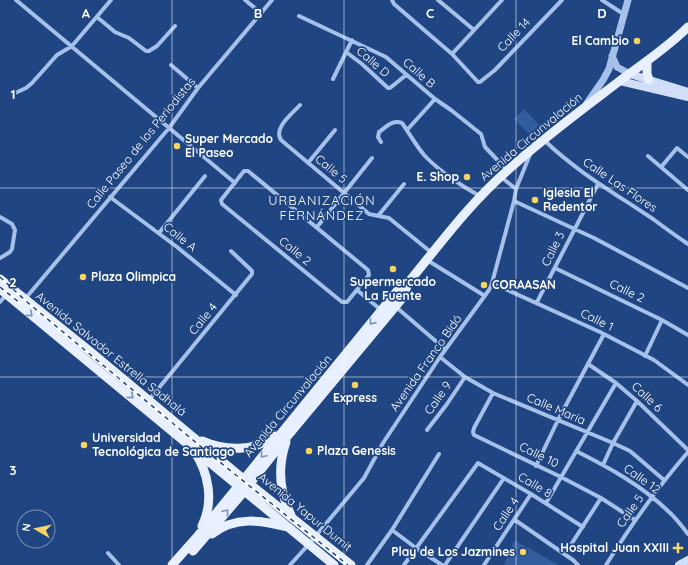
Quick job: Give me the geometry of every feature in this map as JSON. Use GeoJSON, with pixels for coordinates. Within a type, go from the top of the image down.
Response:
{"type":"FeatureCollection","features":[{"type":"Feature","properties":{"kind":"main road","name":"Avenida Circunvalación"},"geometry":{"type":"LineString","coordinates":[[180,565],[287,431],[385,313],[398,291],[408,283],[480,196],[533,148],[647,61],[688,27]]}},
{"type":"Feature","properties":{"kind":"main road"},"geometry":{"type":"LineString","coordinates":[[647,61],[647,74],[650,80]]}},
{"type":"Feature","properties":{"kind":"main road"},"geometry":{"type":"LineString","coordinates":[[630,74],[688,92]]}},
{"type":"Feature","properties":{"kind":"main road"},"geometry":{"type":"LineString","coordinates":[[620,81],[688,97]]}},
{"type":"Feature","properties":{"kind":"main road","name":"Avenida Salvador Estrella Sadhalá"},"geometry":{"type":"LineString","coordinates":[[0,279],[149,400],[191,440]]}},
{"type":"Feature","properties":{"kind":"main road","name":"Avenida Circunvalación"},"geometry":{"type":"LineString","coordinates":[[385,313],[396,306],[404,296],[408,283]]}},
{"type":"Feature","properties":{"kind":"main road","name":"Avenida Salvador Estrella Sadhalá"},"geometry":{"type":"LineString","coordinates":[[3,292],[191,440],[244,484]]}},
{"type":"Feature","properties":{"kind":"main road"},"geometry":{"type":"LineString","coordinates":[[191,440],[234,449],[261,444],[287,431]]}},
{"type":"Feature","properties":{"kind":"main road"},"geometry":{"type":"LineString","coordinates":[[287,431],[280,466],[280,481],[286,505],[292,518]]}},
{"type":"Feature","properties":{"kind":"main road"},"geometry":{"type":"LineString","coordinates":[[191,440],[207,478],[209,492],[208,506],[199,540]]}},
{"type":"Feature","properties":{"kind":"main road","name":"Avenida Yapur Dumit"},"geometry":{"type":"LineString","coordinates":[[244,484],[292,518],[334,565]]}},
{"type":"Feature","properties":{"kind":"main road","name":"Avenida Yapur Dumit"},"geometry":{"type":"LineString","coordinates":[[244,484],[289,528],[312,540],[352,565]]}},
{"type":"Feature","properties":{"kind":"main road"},"geometry":{"type":"LineString","coordinates":[[199,540],[228,524],[240,521],[262,521],[289,528]]}},
{"type":"Feature","properties":{"kind":"main road","name":"Avenida Circunvalación"},"geometry":{"type":"LineString","coordinates":[[172,565],[199,540]]}},
{"type":"Feature","properties":{"kind":"main road"},"geometry":{"type":"LineString","coordinates":[[679,565],[688,560]]}},
{"type":"Feature","properties":{"kind":"street"},"geometry":{"type":"LineString","coordinates":[[13,94],[26,88],[57,55],[72,46],[111,0]]}},
{"type":"Feature","properties":{"kind":"street"},"geometry":{"type":"LineString","coordinates":[[244,0],[261,14]]}},
{"type":"Feature","properties":{"kind":"street","name":"Calle Paseo de los Periodistas"},"geometry":{"type":"LineString","coordinates":[[24,299],[169,128],[198,88],[272,0]]}},
{"type":"Feature","properties":{"kind":"street"},"geometry":{"type":"LineString","coordinates":[[392,1],[452,54],[502,0]]}},
{"type":"Feature","properties":{"kind":"street","name":"Calle 14"},"geometry":{"type":"LineString","coordinates":[[452,54],[478,82],[480,82],[495,70],[562,0]]}},
{"type":"Feature","properties":{"kind":"street"},"geometry":{"type":"LineString","coordinates":[[602,0],[625,15]]}},
{"type":"Feature","properties":{"kind":"street"},"geometry":{"type":"LineString","coordinates":[[581,110],[594,95],[609,69],[628,0]]}},
{"type":"Feature","properties":{"kind":"street"},"geometry":{"type":"LineString","coordinates":[[19,1],[235,183],[244,171],[248,171],[368,270],[369,275],[357,290],[385,313]]}},
{"type":"Feature","properties":{"kind":"street"},"geometry":{"type":"LineString","coordinates":[[440,1],[474,30]]}},
{"type":"Feature","properties":{"kind":"street","name":"Calle B"},"geometry":{"type":"LineString","coordinates":[[299,16],[383,55],[434,99],[451,110],[481,134],[485,147],[516,189]]}},
{"type":"Feature","properties":{"kind":"street"},"geometry":{"type":"LineString","coordinates":[[97,17],[115,32],[129,38],[146,51],[149,51],[157,46],[175,26]]}},
{"type":"Feature","properties":{"kind":"street"},"geometry":{"type":"LineString","coordinates":[[333,79],[352,40]]}},
{"type":"Feature","properties":{"kind":"street","name":"Calle D"},"geometry":{"type":"LineString","coordinates":[[346,52],[362,64],[388,88],[406,75]]}},
{"type":"Feature","properties":{"kind":"street"},"geometry":{"type":"LineString","coordinates":[[612,56],[617,67],[630,74]]}},
{"type":"Feature","properties":{"kind":"street"},"geometry":{"type":"LineString","coordinates":[[171,66],[198,88]]}},
{"type":"Feature","properties":{"kind":"street"},"geometry":{"type":"LineString","coordinates":[[609,69],[614,77],[620,81]]}},
{"type":"Feature","properties":{"kind":"street"},"geometry":{"type":"LineString","coordinates":[[407,130],[434,99]]}},
{"type":"Feature","properties":{"kind":"street","name":"Calle 5"},"geometry":{"type":"LineString","coordinates":[[300,105],[280,129],[278,135],[281,140],[370,214],[389,218],[429,257],[485,296]]}},
{"type":"Feature","properties":{"kind":"street"},"geometry":{"type":"LineString","coordinates":[[381,142],[378,137],[379,132],[393,122],[399,122],[407,130],[421,151],[434,165],[480,196]]}},
{"type":"Feature","properties":{"kind":"street"},"geometry":{"type":"LineString","coordinates":[[308,163],[335,130]]}},
{"type":"Feature","properties":{"kind":"street","name":"Calle Las Flores"},"geometry":{"type":"LineString","coordinates":[[544,140],[560,156],[598,184],[653,219],[688,244]]}},
{"type":"Feature","properties":{"kind":"street","name":"Avenida Franco Bidó"},"geometry":{"type":"LineString","coordinates":[[290,565],[364,478],[383,443],[445,349],[485,296],[492,283],[516,189],[533,148]]}},
{"type":"Feature","properties":{"kind":"street"},"geometry":{"type":"LineString","coordinates":[[662,166],[677,148],[688,157]]}},
{"type":"Feature","properties":{"kind":"street"},"geometry":{"type":"LineString","coordinates":[[648,156],[662,166],[688,190]]}},
{"type":"Feature","properties":{"kind":"street"},"geometry":{"type":"LineString","coordinates":[[317,227],[345,194],[372,158]]}},
{"type":"Feature","properties":{"kind":"street"},"geometry":{"type":"LineString","coordinates":[[159,234],[205,176]]}},
{"type":"Feature","properties":{"kind":"street","name":"Calle 2"},"geometry":{"type":"LineString","coordinates":[[235,183],[221,200],[222,204],[342,302],[347,302],[357,290]]}},
{"type":"Feature","properties":{"kind":"street"},"geometry":{"type":"LineString","coordinates":[[378,216],[404,184]]}},
{"type":"Feature","properties":{"kind":"street","name":"Calle 3"},"geometry":{"type":"LineString","coordinates":[[537,302],[598,184]]}},
{"type":"Feature","properties":{"kind":"street","name":"Calle A"},"geometry":{"type":"LineString","coordinates":[[110,197],[236,295]]}},
{"type":"Feature","properties":{"kind":"street"},"geometry":{"type":"LineString","coordinates":[[514,200],[574,228],[688,288]]}},
{"type":"Feature","properties":{"kind":"street"},"geometry":{"type":"LineString","coordinates":[[0,216],[12,224],[15,230],[12,249],[0,258]]}},
{"type":"Feature","properties":{"kind":"street","name":"Calle 4"},"geometry":{"type":"LineString","coordinates":[[149,400],[252,274],[252,271],[231,251]]}},
{"type":"Feature","properties":{"kind":"street","name":"Calle 2"},"geometry":{"type":"LineString","coordinates":[[555,268],[662,320],[688,335]]}},
{"type":"Feature","properties":{"kind":"street","name":"Calle 1"},"geometry":{"type":"LineString","coordinates":[[492,283],[537,302],[654,360],[688,385]]}},
{"type":"Feature","properties":{"kind":"street"},"geometry":{"type":"LineString","coordinates":[[0,302],[3,292]]}},
{"type":"Feature","properties":{"kind":"street"},"geometry":{"type":"LineString","coordinates":[[396,306],[445,349]]}},
{"type":"Feature","properties":{"kind":"street"},"geometry":{"type":"LineString","coordinates":[[645,356],[662,320]]}},
{"type":"Feature","properties":{"kind":"street"},"geometry":{"type":"LineString","coordinates":[[536,466],[558,420],[604,334]]}},
{"type":"Feature","properties":{"kind":"street","name":"Calle María"},"geometry":{"type":"LineString","coordinates":[[440,357],[464,376],[493,393],[630,451],[664,480]]}},
{"type":"Feature","properties":{"kind":"street","name":"Calle 6"},"geometry":{"type":"LineString","coordinates":[[588,364],[616,382],[688,451]]}},
{"type":"Feature","properties":{"kind":"street","name":"Calle 9"},"geometry":{"type":"LineString","coordinates":[[427,430],[448,404],[464,376]]}},
{"type":"Feature","properties":{"kind":"street"},"geometry":{"type":"LineString","coordinates":[[546,503],[616,382]]}},
{"type":"Feature","properties":{"kind":"street","name":"Calle 10"},"geometry":{"type":"LineString","coordinates":[[493,393],[474,428],[474,435],[601,498],[634,520]]}},
{"type":"Feature","properties":{"kind":"street"},"geometry":{"type":"LineString","coordinates":[[603,465],[613,443],[637,401]]}},
{"type":"Feature","properties":{"kind":"street","name":"Calle 12"},"geometry":{"type":"LineString","coordinates":[[576,450],[603,465],[652,497],[668,511],[688,534]]}},
{"type":"Feature","properties":{"kind":"street","name":"Calle 5"},"geometry":{"type":"LineString","coordinates":[[606,565],[634,520],[688,451]]}},
{"type":"Feature","properties":{"kind":"street"},"geometry":{"type":"LineString","coordinates":[[367,565],[392,530],[439,454]]}},
{"type":"Feature","properties":{"kind":"street","name":"Calle 8"},"geometry":{"type":"LineString","coordinates":[[416,548],[476,464],[480,463],[583,526]]}},
{"type":"Feature","properties":{"kind":"street"},"geometry":{"type":"LineString","coordinates":[[445,565],[504,478]]}},
{"type":"Feature","properties":{"kind":"street","name":"Calle 4"},"geometry":{"type":"LineString","coordinates":[[484,565],[531,494]]}},
{"type":"Feature","properties":{"kind":"street"},"geometry":{"type":"LineString","coordinates":[[566,554],[601,498]]}},
{"type":"Feature","properties":{"kind":"street"},"geometry":{"type":"LineString","coordinates":[[515,520],[566,554],[578,565]]}},
{"type":"Feature","properties":{"kind":"street"},"geometry":{"type":"LineString","coordinates":[[392,530],[442,565]]}},
{"type":"Feature","properties":{"kind":"street"},"geometry":{"type":"LineString","coordinates":[[404,565],[416,548]]}},
{"type":"Feature","properties":{"kind":"street"},"geometry":{"type":"LineString","coordinates":[[108,553],[119,565]]}},
{"type":"Feature","properties":{"kind":"shaded area"},"geometry":{"type":"Polygon","coordinates":[[[524,109],[540,126],[530,135],[514,119],[524,109]]]}},
{"type":"Feature","properties":{"kind":"shaded area","name":"Play de Los Jazmines"},"geometry":{"type":"Polygon","coordinates":[[[514,540],[559,565],[504,565],[514,540]]]}},
{"type":"Feature","properties":{"kind":"railway"},"geometry":{"type":"LineString","coordinates":[[0,277],[27,302],[211,455],[348,565]]}},
{"type":"Feature","properties":{"kind":"railway"},"geometry":{"type":"LineString","coordinates":[[0,287],[20,303]]}},
{"type":"Feature","properties":{"kind":"place","name":"El Cambio"},"geometry":{"type":"Point","coordinates":[637,41]}},
{"type":"Feature","properties":{"kind":"place","name":"Super Mercado El Paseo"},"geometry":{"type":"Point","coordinates":[177,146]}},
{"type":"Feature","properties":{"kind":"place","name":"E. Shop"},"geometry":{"type":"Point","coordinates":[467,177]}},
{"type":"Feature","properties":{"kind":"place","name":"Iglesia El Redentor"},"geometry":{"type":"Point","coordinates":[535,200]}},
{"type":"Feature","properties":{"kind":"place","name":"Supermercado La Fuente"},"geometry":{"type":"Point","coordinates":[393,269]}},
{"type":"Feature","properties":{"kind":"place","name":"Plaza Olimpica"},"geometry":{"type":"Point","coordinates":[83,277]}},
{"type":"Feature","properties":{"kind":"place","name":"CORAASAN"},"geometry":{"type":"Point","coordinates":[484,285]}},
{"type":"Feature","properties":{"kind":"place","name":"Express"},"geometry":{"type":"Point","coordinates":[355,385]}},
{"type":"Feature","properties":{"kind":"place","name":"Universidad Tecnológica de Santiago"},"geometry":{"type":"Point","coordinates":[84,445]}},
{"type":"Feature","properties":{"kind":"place","name":"Plaza Genesis"},"geometry":{"type":"Point","coordinates":[309,451]}},
{"type":"Feature","properties":{"kind":"place","name":"Hospital Juan XXIII"},"geometry":{"type":"Point","coordinates":[678,548]}},
{"type":"Feature","properties":{"kind":"place","name":"Play de Los Jazmines"},"geometry":{"type":"Point","coordinates":[523,552]}},
{"type":"Feature","properties":{"kind":"district","name":"URBANIZACIÓN FERNÁNDEZ"},"geometry":{"type":"Point","coordinates":[322,208]}}]}
